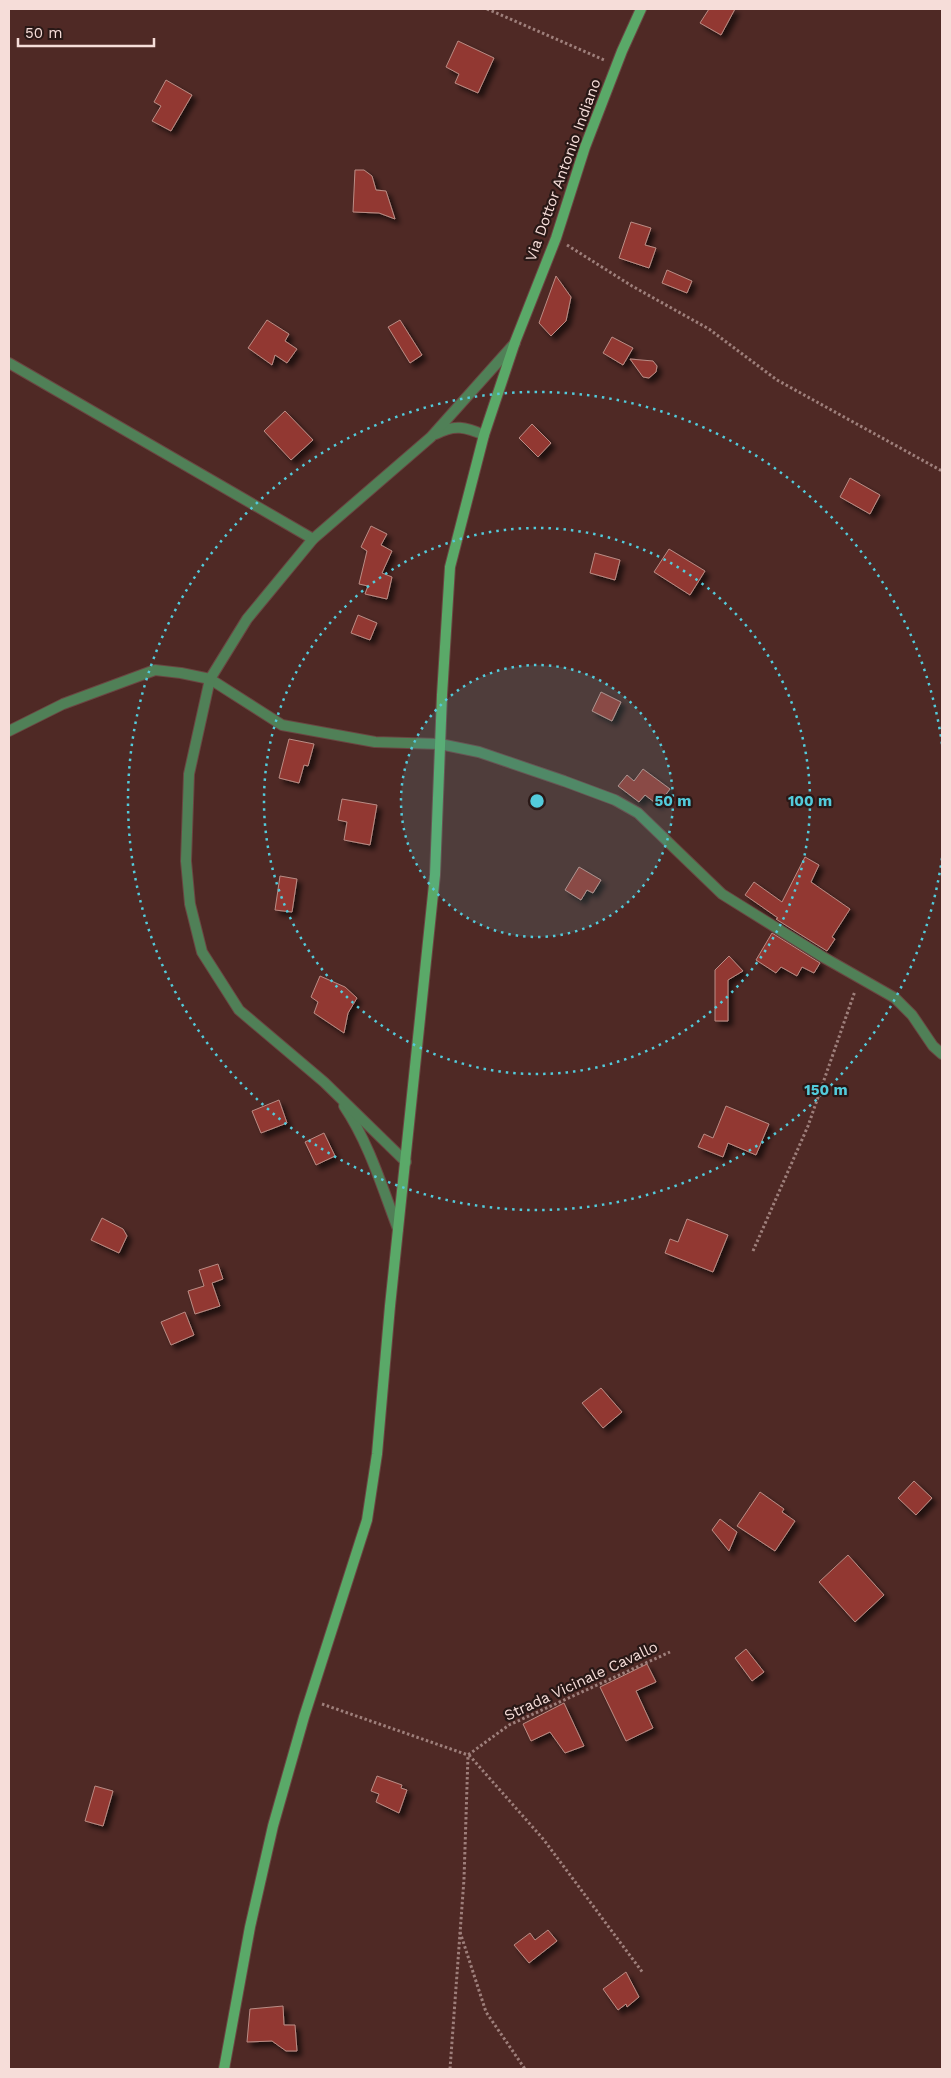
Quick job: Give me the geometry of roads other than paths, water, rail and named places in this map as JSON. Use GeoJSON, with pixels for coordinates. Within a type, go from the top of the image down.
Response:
{"type":"FeatureCollection","features":[{"type":"Feature","properties":{"kind":"main road","name":"Via Dottor Antonio Indiano"},"geometry":{"type":"LineString","coordinates":[[224,2069],[250,1927],[273,1826],[310,1699],[367,1520],[377,1454],[435,875],[450,567],[484,435],[515,342],[556,238],[585,147],[616,66],[641,9]]}},
{"type":"Feature","properties":{"kind":"street"},"geometry":{"type":"LineString","coordinates":[[406,1162],[324,1082],[239,1010],[202,952],[190,904],[186,861],[189,774],[210,679],[247,619],[313,539],[431,437],[515,342]]}},
{"type":"Feature","properties":{"kind":"street"},"geometry":{"type":"LineString","coordinates":[[9,363],[313,539]]}},
{"type":"Feature","properties":{"kind":"street"},"geometry":{"type":"LineString","coordinates":[[431,437],[443,430],[456,426],[472,429],[484,435]]}},
{"type":"Feature","properties":{"kind":"street"},"geometry":{"type":"LineString","coordinates":[[9,731],[63,704],[156,670],[210,679],[282,725],[375,742],[440,744],[480,752],[564,781],[616,800],[638,813],[722,894],[895,998],[912,1015],[933,1046],[942,1054]]}},
{"type":"Feature","properties":{"kind":"street"},"geometry":{"type":"LineString","coordinates":[[324,1082],[353,1120],[380,1178],[398,1230]]}}]}
